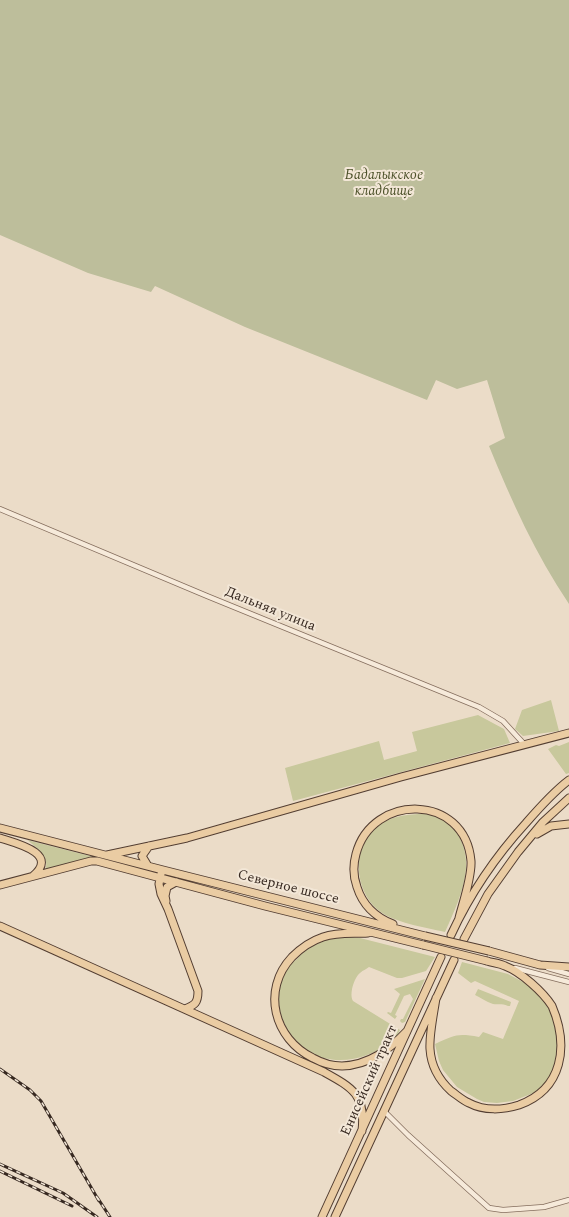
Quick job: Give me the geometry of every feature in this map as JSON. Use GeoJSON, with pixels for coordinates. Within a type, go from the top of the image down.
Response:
{"type":"FeatureCollection","features":[{"type":"Feature","properties":{"kind":"main road"},"geometry":{"type":"LineString","coordinates":[[107,855],[187,838],[285,809],[569,732]]}},
{"type":"Feature","properties":{"kind":"main road"},"geometry":{"type":"LineString","coordinates":[[451,935],[476,888],[499,855],[538,809],[569,780]]}},
{"type":"Feature","properties":{"kind":"main road"},"geometry":{"type":"LineString","coordinates":[[464,939],[488,894],[526,842],[543,822],[569,798]]}},
{"type":"Feature","properties":{"kind":"main road"},"geometry":{"type":"LineString","coordinates":[[418,934],[381,919],[372,913],[360,896],[355,882],[354,870],[358,847],[364,834],[371,826],[383,818],[396,813],[419,809],[434,811],[446,817],[456,826],[466,843],[471,863],[459,918]]}},
{"type":"Feature","properties":{"kind":"main road"},"geometry":{"type":"LineString","coordinates":[[526,842],[542,830],[551,826],[569,824]]}},
{"type":"Feature","properties":{"kind":"main road","name":"Северное шоссе"},"geometry":{"type":"LineString","coordinates":[[0,828],[425,936],[490,951],[540,965]]}},
{"type":"Feature","properties":{"kind":"main road"},"geometry":{"type":"LineString","coordinates":[[0,838],[27,846],[39,856],[41,867],[31,877]]}},
{"type":"Feature","properties":{"kind":"main road"},"geometry":{"type":"LineString","coordinates":[[148,866],[143,860],[142,856],[149,846]]}},
{"type":"Feature","properties":{"kind":"main road","name":"Северное шоссе"},"geometry":{"type":"LineString","coordinates":[[0,885],[91,861],[97,861],[505,966]]}},
{"type":"Feature","properties":{"kind":"main road"},"geometry":{"type":"LineString","coordinates":[[163,870],[159,884],[161,894],[177,932],[198,991],[198,999],[196,1002],[193,1006],[185,1009]]}},
{"type":"Feature","properties":{"kind":"main road"},"geometry":{"type":"LineString","coordinates":[[168,909],[165,892],[167,888],[176,882]]}},
{"type":"Feature","properties":{"kind":"main road"},"geometry":{"type":"LineString","coordinates":[[0,926],[324,1072],[344,1083],[355,1094],[362,1106],[364,1116],[362,1131]]}},
{"type":"Feature","properties":{"kind":"main road"},"geometry":{"type":"LineString","coordinates":[[377,933],[336,934],[321,938],[296,953],[284,966],[274,995],[276,1012],[280,1026],[286,1036],[305,1054],[318,1061],[341,1066],[353,1065],[379,1054],[393,1046],[407,1031]]}},
{"type":"Feature","properties":{"kind":"main road","name":"Енисейский тракт"},"geometry":{"type":"LineString","coordinates":[[322,1217],[441,956]]}},
{"type":"Feature","properties":{"kind":"main road","name":"Енисейский тракт"},"geometry":{"type":"LineString","coordinates":[[335,1217],[454,960]]}},
{"type":"Feature","properties":{"kind":"main road"},"geometry":{"type":"LineString","coordinates":[[540,965],[569,967]]}},
{"type":"Feature","properties":{"kind":"main road"},"geometry":{"type":"LineString","coordinates":[[436,998],[430,1048],[432,1063],[439,1077],[446,1086],[469,1103],[483,1108],[499,1109],[528,1101],[540,1095],[553,1082],[561,1071],[565,1060],[565,1032],[560,1020],[548,1000],[524,978],[505,966]]}},
{"type":"Feature","properties":{"kind":"street","name":"Дальняя улица"},"geometry":{"type":"LineString","coordinates":[[0,510],[193,591],[479,707],[503,721],[524,744]]}},
{"type":"Feature","properties":{"kind":"street","name":"Северное шоссе"},"geometry":{"type":"LineString","coordinates":[[540,965],[569,974]]}},
{"type":"Feature","properties":{"kind":"street","name":"Северное шоссе"},"geometry":{"type":"LineString","coordinates":[[505,966],[569,982]]}},
{"type":"Feature","properties":{"kind":"street"},"geometry":{"type":"LineString","coordinates":[[384,1111],[408,1136],[489,1208],[503,1210],[544,1207],[569,1200]]}},
{"type":"Feature","properties":{"kind":"green space","name":"Бадалыкское кладбище"},"geometry":{"type":"Polygon","coordinates":[[[0,0],[569,0],[569,604],[535,547],[506,487],[489,446],[505,438],[487,380],[457,389],[436,380],[427,400],[245,327],[155,286],[151,292],[88,273],[0,235],[0,0]]]}},
{"type":"Feature","properties":{"kind":"green space"},"geometry":{"type":"Polygon","coordinates":[[[551,700],[559,731],[523,736],[515,729],[522,710],[551,700]]]}},
{"type":"Feature","properties":{"kind":"green space"},"geometry":{"type":"Polygon","coordinates":[[[478,715],[504,729],[510,743],[293,801],[285,768],[379,741],[384,760],[417,751],[412,732],[478,715]]]}},
{"type":"Feature","properties":{"kind":"green space"},"geometry":{"type":"Polygon","coordinates":[[[569,742],[569,773],[566,774],[548,749],[556,745],[559,746],[569,742]]]}},
{"type":"Feature","properties":{"kind":"green space"},"geometry":{"type":"Polygon","coordinates":[[[418,814],[434,815],[450,825],[460,838],[465,853],[466,869],[463,885],[445,932],[410,924],[392,918],[378,910],[364,891],[360,880],[360,856],[363,845],[369,835],[387,820],[418,814]]]}},
{"type":"Feature","properties":{"kind":"green space"},"geometry":{"type":"Polygon","coordinates":[[[27,840],[94,857],[45,870],[46,861],[42,853],[27,840]]]}},
{"type":"Feature","properties":{"kind":"green space"},"geometry":{"type":"Polygon","coordinates":[[[345,936],[360,938],[435,957],[426,971],[402,978],[397,978],[369,967],[358,975],[353,986],[353,1001],[400,1030],[395,1039],[382,1048],[355,1059],[343,1060],[320,1057],[309,1052],[300,1045],[285,1025],[281,1014],[279,993],[286,970],[306,949],[321,941],[345,936]]]}},
{"type":"Feature","properties":{"kind":"green space"},"geometry":{"type":"Polygon","coordinates":[[[462,962],[508,974],[523,982],[543,998],[553,1011],[562,1049],[549,1080],[536,1092],[513,1101],[497,1103],[484,1102],[457,1087],[443,1070],[435,1044],[461,1035],[479,1037],[483,1032],[503,1039],[519,1001],[475,981],[471,983],[458,973],[462,962]]]}},
{"type":"Feature","properties":{"kind":"green space"},"geometry":{"type":"Polygon","coordinates":[[[425,979],[405,1022],[402,1023],[400,1021],[403,1019],[413,999],[410,994],[404,996],[395,1015],[397,1016],[395,1019],[387,1013],[391,1013],[400,994],[394,989],[425,979]]]}},
{"type":"Feature","properties":{"kind":"green space"},"geometry":{"type":"Polygon","coordinates":[[[478,989],[511,1002],[510,1006],[493,1004],[486,1001],[475,995],[478,989]]]}},
{"type":"Feature","properties":{"kind":"railway"},"geometry":{"type":"LineString","coordinates":[[0,1069],[30,1090],[41,1101],[99,1201]]}},
{"type":"Feature","properties":{"kind":"railway"},"geometry":{"type":"LineString","coordinates":[[0,1164],[63,1193],[97,1217]]}},
{"type":"Feature","properties":{"kind":"railway"},"geometry":{"type":"LineString","coordinates":[[0,1171],[72,1206]]}},
{"type":"Feature","properties":{"kind":"railway"},"geometry":{"type":"LineString","coordinates":[[97,1197],[110,1217]]}}]}
